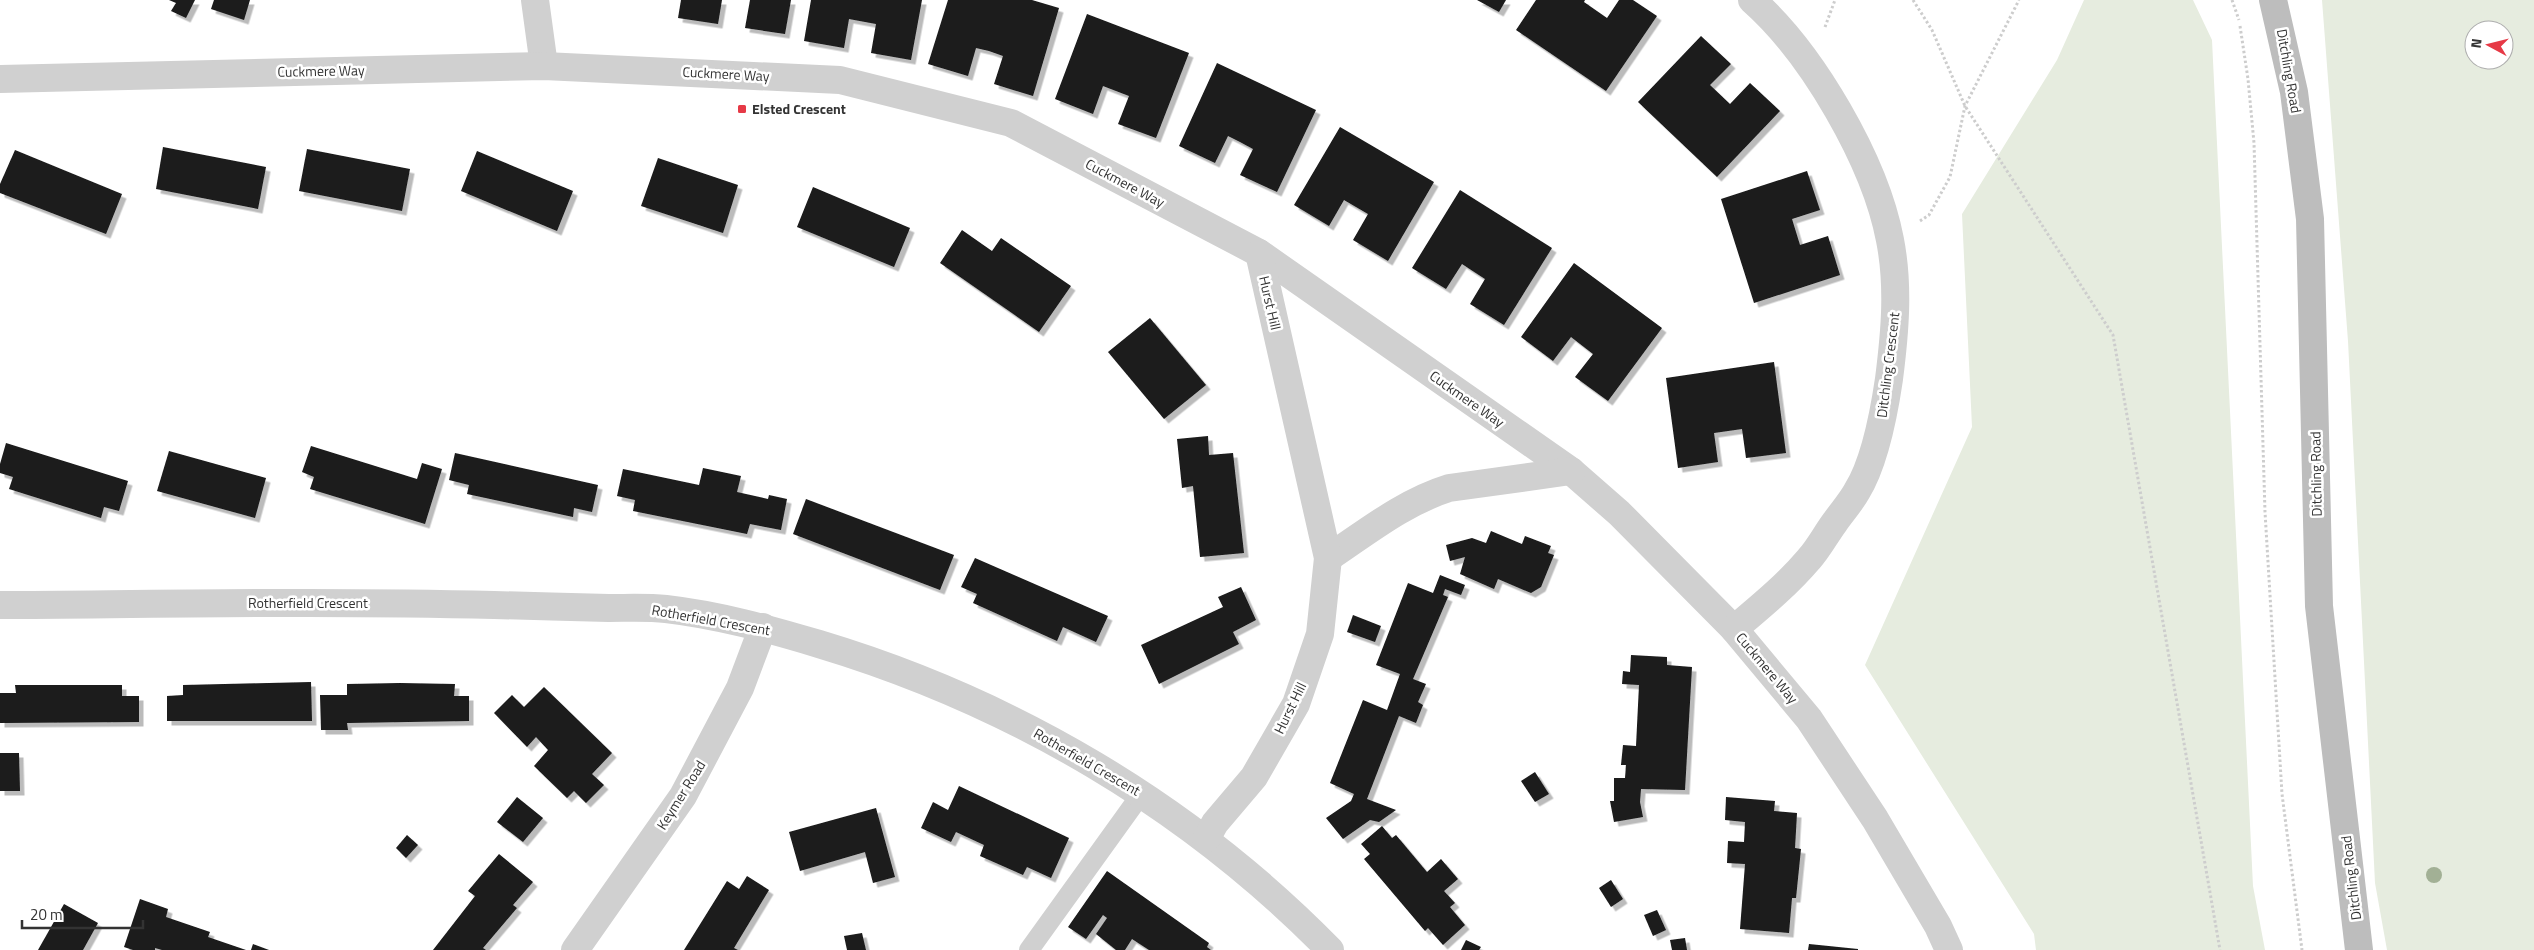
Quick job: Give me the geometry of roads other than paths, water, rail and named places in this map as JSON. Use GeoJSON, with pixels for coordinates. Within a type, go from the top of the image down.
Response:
{"type":"FeatureCollection","features":[{"type":"Feature","properties":{"kind":"street"},"geometry":{"type":"LineString","coordinates":[[535,0],[544,66]]}},
{"type":"Feature","properties":{"kind":"street","name":"Ditchling Crescent"},"geometry":{"type":"LineString","coordinates":[[1734,629],[1810,559],[1858,491],[1878,435],[1886,402],[1894,336],[1896,283],[1890,240],[1881,205],[1867,168],[1833,103],[1801,52],[1752,0]]}},
{"type":"Feature","properties":{"kind":"street","name":"Ditchling Road"},"geometry":{"type":"LineString","coordinates":[[2273,0],[2294,92],[2310,219],[2320,606],[2359,950]]}},
{"type":"Feature","properties":{"kind":"street","name":"Cuckmere Way"},"geometry":{"type":"LineString","coordinates":[[0,79],[544,66],[840,80],[1011,123],[1259,253],[1571,471],[1619,513],[1734,629],[1820,736],[1875,819],[1938,926],[1949,950]]}},
{"type":"Feature","properties":{"kind":"street","name":"Hurst Hill"},"geometry":{"type":"LineString","coordinates":[[1206,840],[1215,823],[1254,777],[1296,704],[1320,634],[1328,558],[1259,253]]}},
{"type":"Feature","properties":{"kind":"street"},"geometry":{"type":"LineString","coordinates":[[1328,558],[1409,504],[1434,493],[1449,488],[1571,471]]}},
{"type":"Feature","properties":{"kind":"street","name":"Rotherfield Crescent"},"geometry":{"type":"LineString","coordinates":[[0,605],[417,603],[665,609],[763,627],[872,660],[981,705],[1064,746],[1142,793],[1206,840],[1290,910],[1330,950]]}},
{"type":"Feature","properties":{"kind":"street","name":"Keymer Road"},"geometry":{"type":"LineString","coordinates":[[575,950],[683,796],[713,743],[740,688],[763,627]]}},
{"type":"Feature","properties":{"kind":"lane"},"geometry":{"type":"LineString","coordinates":[[1029,950],[1142,793]]}},
{"type":"Feature","properties":{"kind":"place","name":"Elsted Crescent"},"geometry":{"type":"Point","coordinates":[742,109]}}]}
